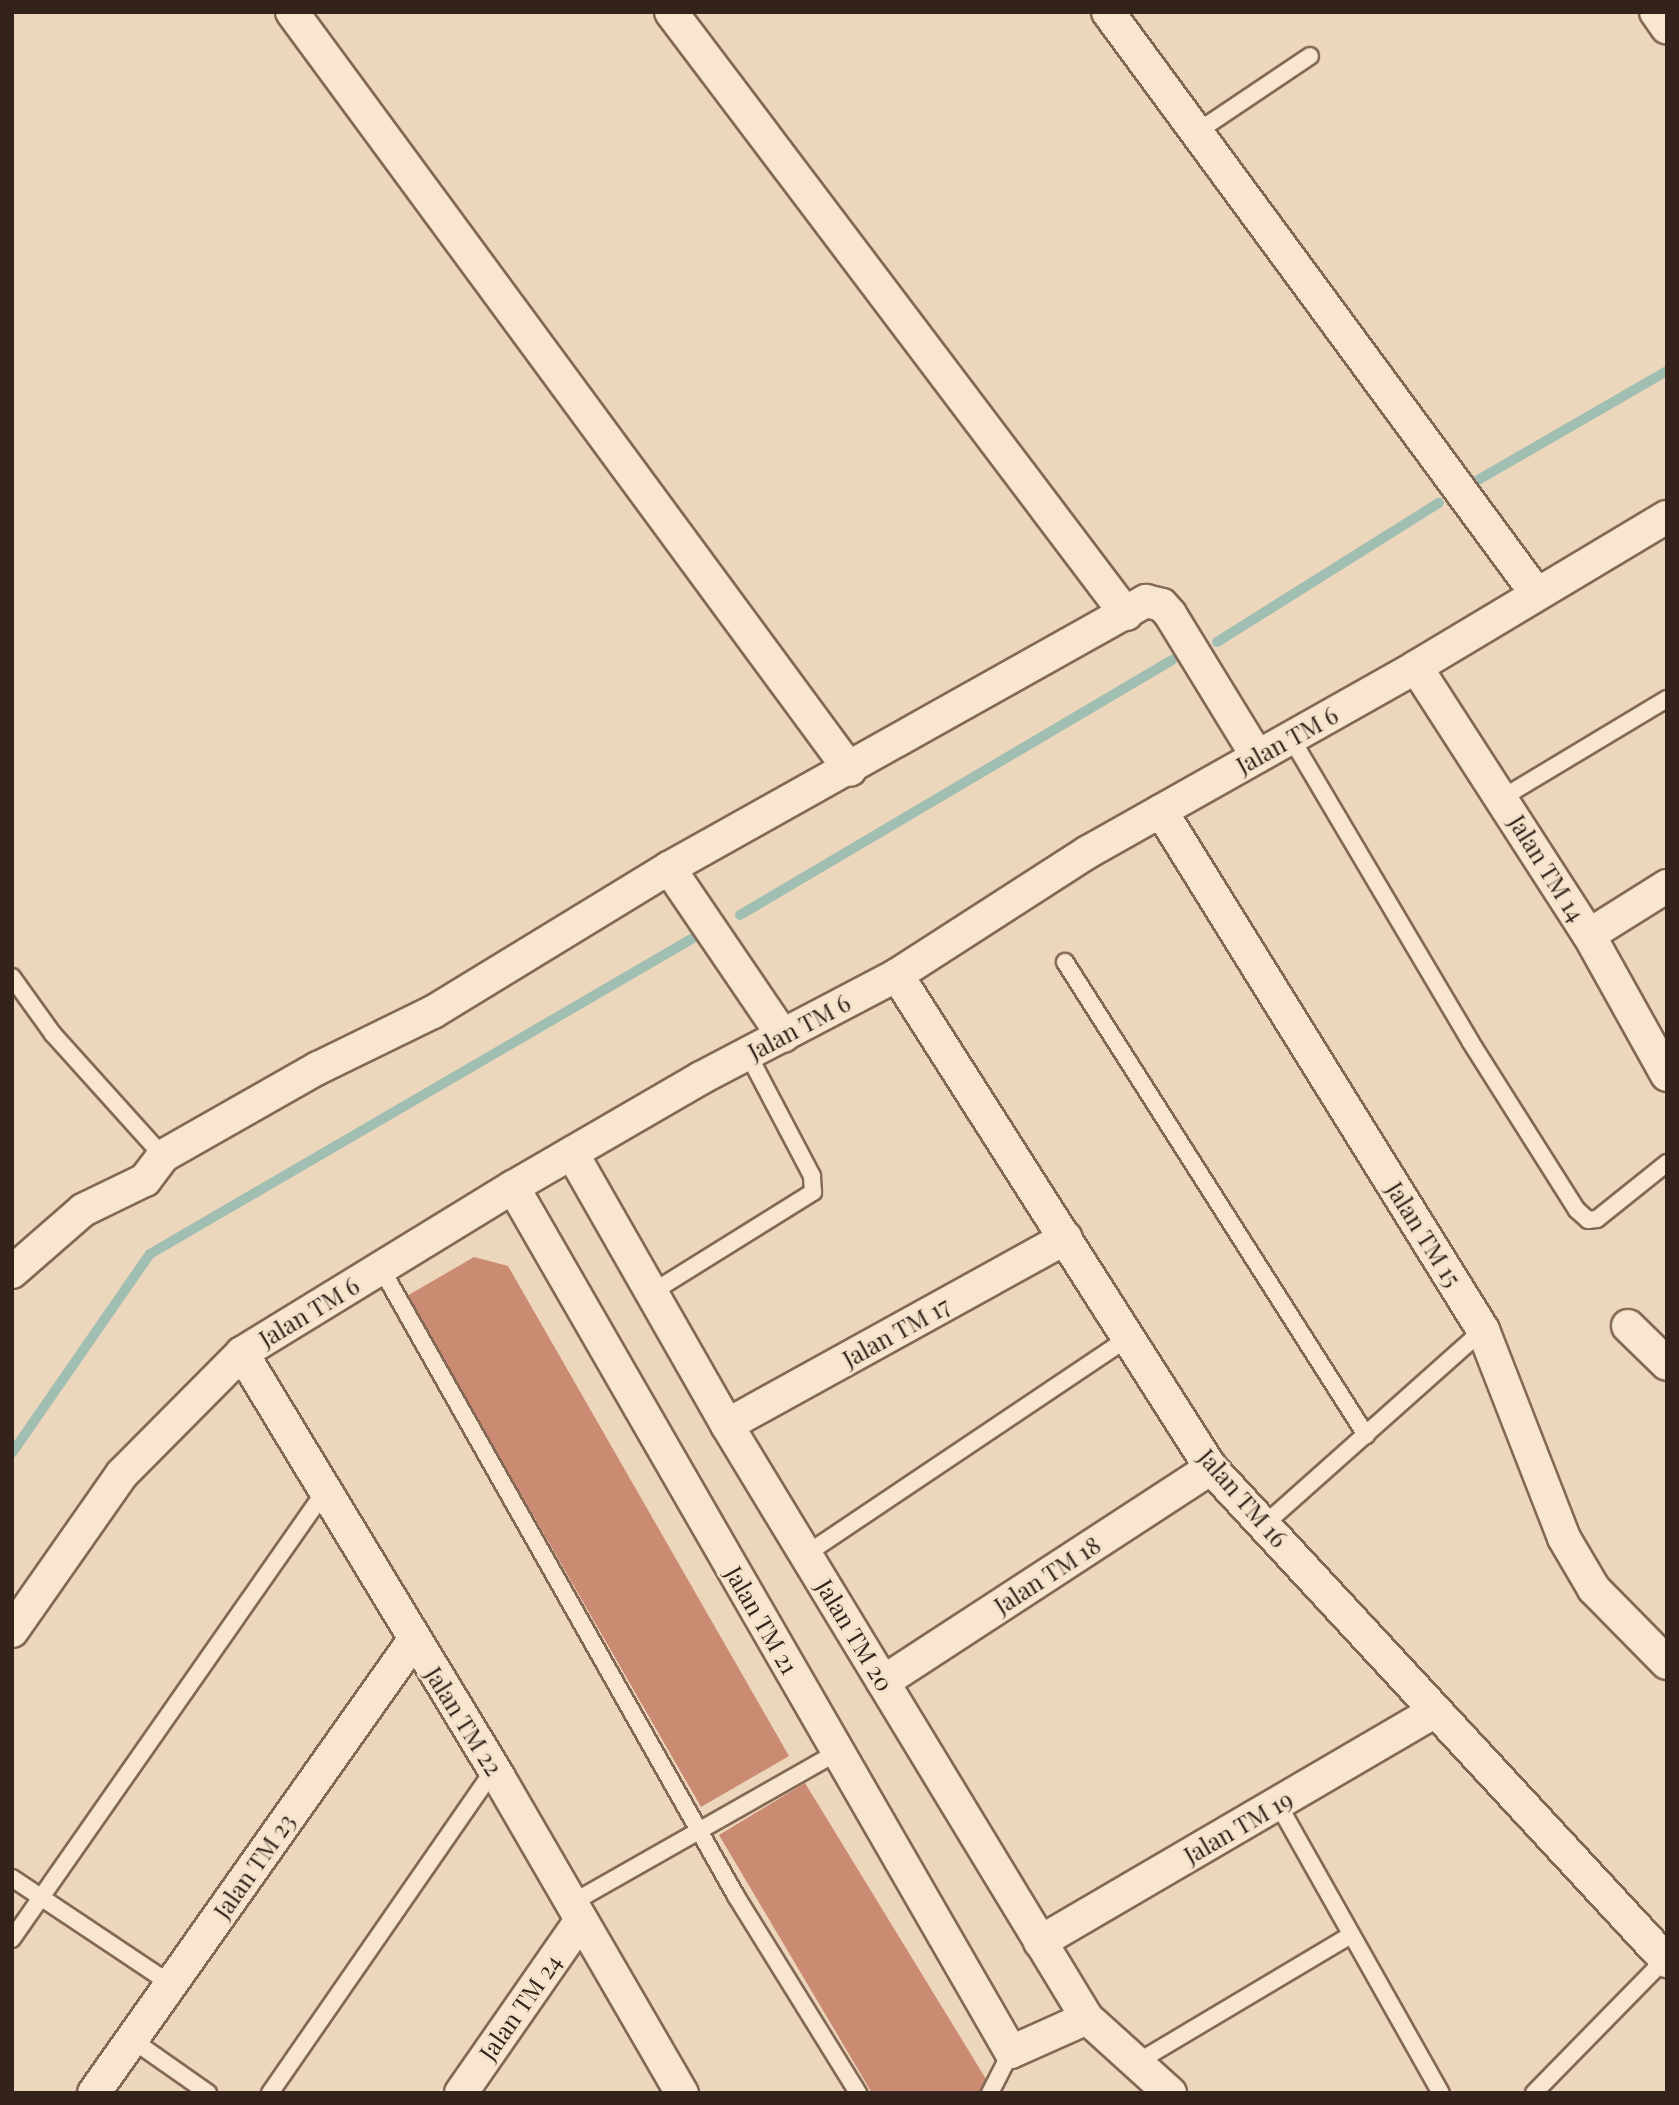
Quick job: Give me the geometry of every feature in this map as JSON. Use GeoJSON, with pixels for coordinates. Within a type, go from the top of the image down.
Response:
{"type":"FeatureCollection","features":[{"type":"Feature","properties":{"kind":"street"},"geometry":{"type":"LineString","coordinates":[[292,12],[850,770]]}},
{"type":"Feature","properties":{"kind":"street"},"geometry":{"type":"LineString","coordinates":[[671,12],[1126,614]]}},
{"type":"Feature","properties":{"kind":"street"},"geometry":{"type":"LineString","coordinates":[[1108,12],[1536,593]]}},
{"type":"Feature","properties":{"kind":"street"},"geometry":{"type":"LineString","coordinates":[[1656,12],[1667,28]]}},
{"type":"Feature","properties":{"kind":"street","name":"Jalan TM 6"},"geometry":{"type":"LineString","coordinates":[[12,1630],[122,1474],[242,1353],[513,1187],[748,1054],[897,975],[1088,852],[1416,667],[1667,517]]}},
{"type":"Feature","properties":{"kind":"street"},"geometry":{"type":"LineString","coordinates":[[12,1272],[83,1210],[145,1180],[163,1156],[318,1068],[433,1012],[669,868],[850,770],[1146,601],[1162,605],[1170,614],[1257,756]]}},
{"type":"Feature","properties":{"kind":"street","name":"Jalan TM 14"},"geometry":{"type":"LineString","coordinates":[[1416,667],[1589,935],[1667,1075]]}},
{"type":"Feature","properties":{"kind":"street","name":"Jalan TM 15"},"geometry":{"type":"LineString","coordinates":[[1161,811],[1483,1330],[1564,1538],[1594,1588],[1667,1663]]}},
{"type":"Feature","properties":{"kind":"street"},"geometry":{"type":"LineString","coordinates":[[669,868],[783,1036]]}},
{"type":"Feature","properties":{"kind":"street"},"geometry":{"type":"LineString","coordinates":[[1589,935],[1667,886]]}},
{"type":"Feature","properties":{"kind":"street","name":"Jalan TM 16"},"geometry":{"type":"LineString","coordinates":[[897,975],[1211,1468],[1666,1960]]}},
{"type":"Feature","properties":{"kind":"street","name":"Jalan TM 20"},"geometry":{"type":"LineString","coordinates":[[572,1153],[727,1425],[1087,2018],[1170,2093]]}},
{"type":"Feature","properties":{"kind":"street","name":"Jalan TM 21"},"geometry":{"type":"LineString","coordinates":[[513,1187],[1012,2052]]}},
{"type":"Feature","properties":{"kind":"street","name":"Jalan TM 17"},"geometry":{"type":"LineString","coordinates":[[727,1425],[1066,1238]]}},
{"type":"Feature","properties":{"kind":"street"},"geometry":{"type":"LineString","coordinates":[[1628,1326],[1667,1364]]}},
{"type":"Feature","properties":{"kind":"street","name":"Jalan TM 22"},"geometry":{"type":"LineString","coordinates":[[242,1353],[494,1770],[682,2093]]}},
{"type":"Feature","properties":{"kind":"street","name":"Jalan TM 18"},"geometry":{"type":"LineString","coordinates":[[883,1682],[1211,1468]]}},
{"type":"Feature","properties":{"kind":"street","name":"Jalan TM 23"},"geometry":{"type":"LineString","coordinates":[[94,2093],[414,1640]]}},
{"type":"Feature","properties":{"kind":"street","name":"Jalan TM 19"},"geometry":{"type":"LineString","coordinates":[[1040,1942],[1436,1711]]}},
{"type":"Feature","properties":{"kind":"street","name":"Jalan TM 24"},"geometry":{"type":"LineString","coordinates":[[461,2093],[575,1913]]}},
{"type":"Feature","properties":{"kind":"street"},"geometry":{"type":"LineString","coordinates":[[1012,2052],[1087,2018]]}},
{"type":"Feature","properties":{"kind":"lane"},"geometry":{"type":"LineString","coordinates":[[1196,132],[1310,56]]}},
{"type":"Feature","properties":{"kind":"lane"},"geometry":{"type":"LineString","coordinates":[[1502,798],[1667,699]]}},
{"type":"Feature","properties":{"kind":"lane"},"geometry":{"type":"LineString","coordinates":[[1291,738],[1470,1041],[1577,1210],[1588,1220],[1597,1219],[1667,1163]]}},
{"type":"Feature","properties":{"kind":"lane"},"geometry":{"type":"LineString","coordinates":[[1065,962],[1366,1435]]}},
{"type":"Feature","properties":{"kind":"lane"},"geometry":{"type":"LineString","coordinates":[[12,977],[52,1034],[163,1156]]}},
{"type":"Feature","properties":{"kind":"lane"},"geometry":{"type":"LineString","coordinates":[[651,1293],[813,1192],[812,1176],[748,1054]]}},
{"type":"Feature","properties":{"kind":"lane"},"geometry":{"type":"LineString","coordinates":[[382,1268],[699,1830],[858,2093]]}},
{"type":"Feature","properties":{"kind":"lane"},"geometry":{"type":"LineString","coordinates":[[1264,1525],[1483,1330]]}},
{"type":"Feature","properties":{"kind":"lane"},"geometry":{"type":"LineString","coordinates":[[805,1555],[1128,1338]]}},
{"type":"Feature","properties":{"kind":"lane"},"geometry":{"type":"LineString","coordinates":[[12,1939],[325,1491]]}},
{"type":"Feature","properties":{"kind":"lane"},"geometry":{"type":"LineString","coordinates":[[575,1913],[699,1830],[839,1751]]}},
{"type":"Feature","properties":{"kind":"lane"},"geometry":{"type":"LineString","coordinates":[[270,2093],[494,1770]]}},
{"type":"Feature","properties":{"kind":"lane"},"geometry":{"type":"LineString","coordinates":[[1278,1804],[1349,1936],[1441,2093]]}},
{"type":"Feature","properties":{"kind":"lane"},"geometry":{"type":"LineString","coordinates":[[12,1878],[171,1984]]}},
{"type":"Feature","properties":{"kind":"lane"},"geometry":{"type":"LineString","coordinates":[[1136,2063],[1349,1936]]}},
{"type":"Feature","properties":{"kind":"lane"},"geometry":{"type":"LineString","coordinates":[[1534,2093],[1666,1960]]}},
{"type":"Feature","properties":{"kind":"lane"},"geometry":{"type":"LineString","coordinates":[[131,2039],[208,2093]]}},
{"type":"Feature","properties":{"kind":"lane"},"geometry":{"type":"LineString","coordinates":[[990,2093],[1012,2052]]}},
{"type":"Feature","properties":{"kind":"building"},"geometry":{"type":"Polygon","coordinates":[[[474,1257],[508,1266],[789,1756],[701,1807],[407,1296],[474,1257]]]}},
{"type":"Feature","properties":{"kind":"building"},"geometry":{"type":"Polygon","coordinates":[[[805,1783],[986,2079],[983,2093],[872,2093],[719,1835],[805,1783]]]}},
{"type":"Feature","properties":{"kind":"waterway"},"geometry":{"type":"LineString","coordinates":[[1478,480],[1667,371]]}},
{"type":"Feature","properties":{"kind":"waterway"},"geometry":{"type":"LineString","coordinates":[[1217,642],[1439,503]]}},
{"type":"Feature","properties":{"kind":"waterway"},"geometry":{"type":"LineString","coordinates":[[740,915],[1172,660]]}},
{"type":"Feature","properties":{"kind":"waterway"},"geometry":{"type":"LineString","coordinates":[[12,1453],[150,1254],[700,934]]}}]}
